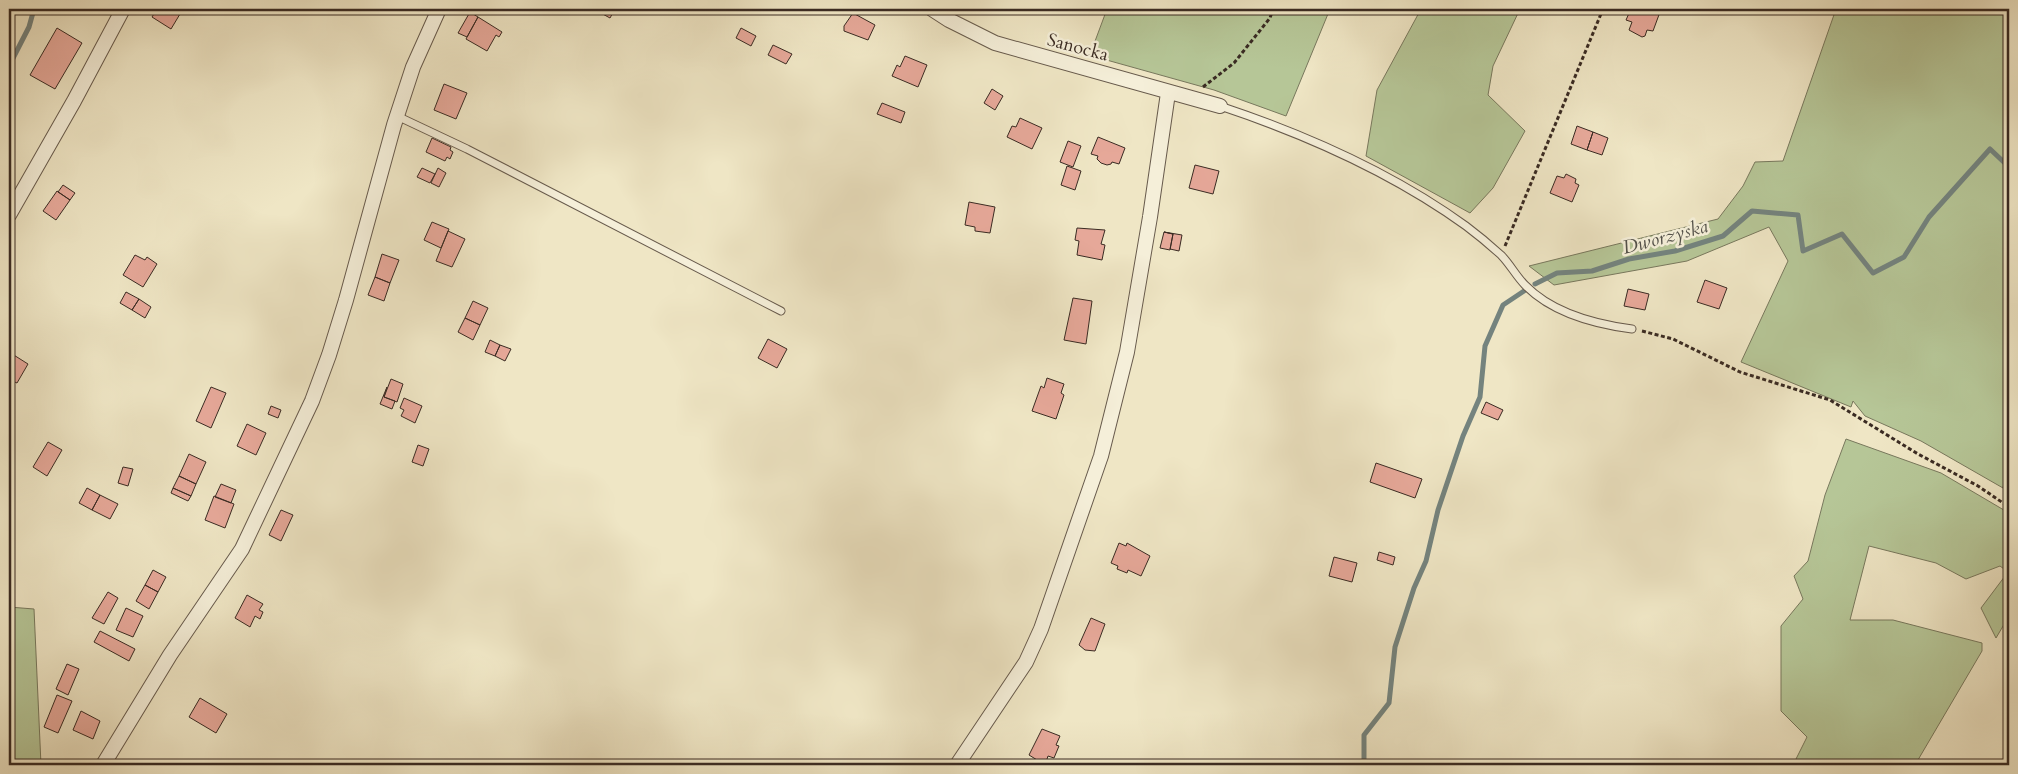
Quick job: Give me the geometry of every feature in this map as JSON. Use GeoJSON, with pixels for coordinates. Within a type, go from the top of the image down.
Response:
{"type":"FeatureCollection","features":[{"type":"Feature","properties":{"kind":"street"},"geometry":{"type":"LineString","coordinates":[[9,215],[74,101],[123,9]]}},
{"type":"Feature","properties":{"kind":"street"},"geometry":{"type":"LineString","coordinates":[[103,765],[170,656],[242,549],[312,401],[329,355],[397,116],[413,67],[439,9]]}},
{"type":"Feature","properties":{"kind":"street","name":"Sanocka"},"geometry":{"type":"LineString","coordinates":[[932,9],[949,20],[995,43],[1144,83],[1168,93],[1220,106]]}},
{"type":"Feature","properties":{"kind":"street"},"geometry":{"type":"LineString","coordinates":[[957,765],[1026,662],[1041,629],[1102,456],[1126,352],[1150,218],[1168,93]]}},
{"type":"Feature","properties":{"kind":"lane"},"geometry":{"type":"LineString","coordinates":[[1220,106],[1272,123],[1365,167],[1414,193],[1466,226],[1502,256],[1525,286],[1548,304],[1566,313],[1632,329]]}},
{"type":"Feature","properties":{"kind":"lane"},"geometry":{"type":"LineString","coordinates":[[397,116],[467,149],[781,311]]}},
{"type":"Feature","properties":{"kind":"path"},"geometry":{"type":"LineString","coordinates":[[1189,98],[1234,63],[1270,18],[1273,9]]}},
{"type":"Feature","properties":{"kind":"path"},"geometry":{"type":"LineString","coordinates":[[1502,256],[1603,9]]}},
{"type":"Feature","properties":{"kind":"path"},"geometry":{"type":"LineString","coordinates":[[1632,329],[1673,339],[1740,372],[1830,400],[1918,454],[1978,486],[2009,507]]}},
{"type":"Feature","properties":{"kind":"green space"},"geometry":{"type":"Polygon","coordinates":[[[1107,9],[1330,9],[1286,116],[1214,90],[1103,59],[1091,52],[1107,9]]]}},
{"type":"Feature","properties":{"kind":"green space"},"geometry":{"type":"Polygon","coordinates":[[[1421,9],[1520,9],[1493,66],[1488,95],[1525,131],[1493,188],[1470,213],[1366,156],[1377,90],[1421,9]]]}},
{"type":"Feature","properties":{"kind":"green space"},"geometry":{"type":"Polygon","coordinates":[[[1836,9],[2009,9],[2009,453],[2003,488],[1921,441],[1865,416],[1853,401],[1851,407],[1741,362],[1788,261],[1769,227],[1687,261],[1554,285],[1529,266],[1718,219],[1743,186],[1755,162],[1783,161],[1836,9]]]}},
{"type":"Feature","properties":{"kind":"green space"},"geometry":{"type":"Polygon","coordinates":[[[1846,439],[1941,473],[2009,513],[2009,616],[1996,638],[1981,608],[2008,572],[2000,566],[1966,579],[1936,563],[1869,546],[1850,620],[1893,620],[1982,643],[1982,651],[1915,765],[1793,765],[1807,737],[1781,711],[1781,626],[1803,599],[1794,576],[1808,561],[1825,495],[1846,439]]]}},
{"type":"Feature","properties":{"kind":"green space"},"geometry":{"type":"Polygon","coordinates":[[[9,607],[34,609],[41,765],[9,765],[9,607]]]}},
{"type":"Feature","properties":{"kind":"building"},"geometry":{"type":"Polygon","coordinates":[[[157,9],[183,9],[171,29],[152,17],[157,9]]]}},
{"type":"Feature","properties":{"kind":"building"},"geometry":{"type":"Polygon","coordinates":[[[601,9],[615,9],[610,18],[599,12],[601,9]]]}},
{"type":"Feature","properties":{"kind":"building"},"geometry":{"type":"Polygon","coordinates":[[[802,9],[817,9],[815,14],[802,9]]]}},
{"type":"Feature","properties":{"kind":"building"},"geometry":{"type":"Polygon","coordinates":[[[1627,9],[1653,9],[1660,12],[1653,31],[1647,30],[1645,36],[1642,37],[1629,30],[1632,22],[1626,20],[1630,11],[1627,9]]]}},
{"type":"Feature","properties":{"kind":"building"},"geometry":{"type":"Polygon","coordinates":[[[470,12],[478,17],[467,37],[458,33],[470,12]]]}},
{"type":"Feature","properties":{"kind":"building"},"geometry":{"type":"Polygon","coordinates":[[[853,13],[875,25],[868,40],[844,31],[844,26],[853,13]]]}},
{"type":"Feature","properties":{"kind":"building"},"geometry":{"type":"Polygon","coordinates":[[[478,17],[502,32],[499,37],[496,35],[487,51],[466,39],[478,17]]]}},
{"type":"Feature","properties":{"kind":"building"},"geometry":{"type":"Polygon","coordinates":[[[57,28],[82,43],[55,89],[30,75],[57,28]]]}},
{"type":"Feature","properties":{"kind":"building"},"geometry":{"type":"Polygon","coordinates":[[[741,28],[756,36],[751,46],[736,38],[741,28]]]}},
{"type":"Feature","properties":{"kind":"building"},"geometry":{"type":"Polygon","coordinates":[[[773,45],[792,54],[786,64],[768,55],[773,45]]]}},
{"type":"Feature","properties":{"kind":"building"},"geometry":{"type":"Polygon","coordinates":[[[905,56],[927,65],[918,87],[892,76],[897,65],[900,67],[905,56]]]}},
{"type":"Feature","properties":{"kind":"building"},"geometry":{"type":"Polygon","coordinates":[[[444,84],[467,93],[456,119],[434,110],[444,84]]]}},
{"type":"Feature","properties":{"kind":"building"},"geometry":{"type":"Polygon","coordinates":[[[992,89],[1003,96],[995,110],[984,103],[992,89]]]}},
{"type":"Feature","properties":{"kind":"building"},"geometry":{"type":"Polygon","coordinates":[[[882,103],[905,112],[901,123],[877,114],[882,103]]]}},
{"type":"Feature","properties":{"kind":"building"},"geometry":{"type":"Polygon","coordinates":[[[1020,118],[1042,128],[1032,149],[1007,137],[1012,126],[1016,127],[1020,118]]]}},
{"type":"Feature","properties":{"kind":"building"},"geometry":{"type":"Polygon","coordinates":[[[1577,126],[1593,132],[1587,150],[1571,144],[1577,126]]]}},
{"type":"Feature","properties":{"kind":"building"},"geometry":{"type":"Polygon","coordinates":[[[1593,132],[1608,138],[1602,155],[1587,150],[1593,132]]]}},
{"type":"Feature","properties":{"kind":"building"},"geometry":{"type":"Polygon","coordinates":[[[1098,137],[1125,148],[1119,164],[1112,162],[1107,165],[1101,163],[1097,159],[1098,156],[1091,154],[1098,137]]]}},
{"type":"Feature","properties":{"kind":"building"},"geometry":{"type":"Polygon","coordinates":[[[432,138],[451,147],[450,150],[453,152],[450,159],[447,157],[445,161],[426,152],[432,138]]]}},
{"type":"Feature","properties":{"kind":"building"},"geometry":{"type":"Polygon","coordinates":[[[1068,141],[1081,146],[1073,167],[1060,162],[1068,141]]]}},
{"type":"Feature","properties":{"kind":"building"},"geometry":{"type":"Polygon","coordinates":[[[1195,165],[1219,171],[1213,194],[1189,188],[1195,165]]]}},
{"type":"Feature","properties":{"kind":"building"},"geometry":{"type":"Polygon","coordinates":[[[1067,166],[1081,171],[1075,190],[1061,185],[1067,166]]]}},
{"type":"Feature","properties":{"kind":"building"},"geometry":{"type":"Polygon","coordinates":[[[422,168],[435,174],[430,183],[417,177],[422,168]]]}},
{"type":"Feature","properties":{"kind":"building"},"geometry":{"type":"Polygon","coordinates":[[[438,168],[446,173],[439,187],[431,183],[438,168]]]}},
{"type":"Feature","properties":{"kind":"building"},"geometry":{"type":"Polygon","coordinates":[[[1566,174],[1576,179],[1575,183],[1579,185],[1572,202],[1550,193],[1557,176],[1564,178],[1566,174]]]}},
{"type":"Feature","properties":{"kind":"building"},"geometry":{"type":"Polygon","coordinates":[[[63,185],[75,193],[70,200],[58,192],[63,185]]]}},
{"type":"Feature","properties":{"kind":"building"},"geometry":{"type":"Polygon","coordinates":[[[57,191],[70,200],[56,220],[43,211],[57,191]]]}},
{"type":"Feature","properties":{"kind":"building"},"geometry":{"type":"Polygon","coordinates":[[[969,202],[995,207],[990,233],[975,231],[975,227],[965,225],[969,202]]]}},
{"type":"Feature","properties":{"kind":"building"},"geometry":{"type":"Polygon","coordinates":[[[432,222],[449,229],[441,248],[424,240],[432,222]]]}},
{"type":"Feature","properties":{"kind":"building"},"geometry":{"type":"Polygon","coordinates":[[[1077,228],[1105,230],[1101,244],[1105,245],[1102,260],[1077,255],[1079,241],[1075,240],[1077,228]]]}},
{"type":"Feature","properties":{"kind":"building"},"geometry":{"type":"Polygon","coordinates":[[[448,231],[465,239],[452,267],[436,261],[448,231]]]}},
{"type":"Feature","properties":{"kind":"building"},"geometry":{"type":"Polygon","coordinates":[[[1164,232],[1173,234],[1170,250],[1160,248],[1164,232]]]}},
{"type":"Feature","properties":{"kind":"building"},"geometry":{"type":"Polygon","coordinates":[[[1164,232],[1182,235],[1179,251],[1170,249],[1173,234],[1164,232]]]}},
{"type":"Feature","properties":{"kind":"building"},"geometry":{"type":"Polygon","coordinates":[[[382,254],[399,260],[390,283],[375,277],[382,254]]]}},
{"type":"Feature","properties":{"kind":"building"},"geometry":{"type":"Polygon","coordinates":[[[135,255],[145,260],[147,257],[157,264],[143,287],[123,275],[135,255]]]}},
{"type":"Feature","properties":{"kind":"building"},"geometry":{"type":"Polygon","coordinates":[[[375,277],[390,283],[384,301],[368,295],[375,277]]]}},
{"type":"Feature","properties":{"kind":"building"},"geometry":{"type":"Polygon","coordinates":[[[1705,280],[1727,288],[1719,309],[1697,302],[1705,280]]]}},
{"type":"Feature","properties":{"kind":"building"},"geometry":{"type":"Polygon","coordinates":[[[1628,289],[1649,294],[1645,310],[1624,306],[1628,289]]]}},
{"type":"Feature","properties":{"kind":"building"},"geometry":{"type":"Polygon","coordinates":[[[126,292],[139,299],[132,310],[120,303],[126,292]]]}},
{"type":"Feature","properties":{"kind":"building"},"geometry":{"type":"Polygon","coordinates":[[[1073,298],[1092,301],[1086,344],[1064,340],[1073,298]]]}},
{"type":"Feature","properties":{"kind":"building"},"geometry":{"type":"Polygon","coordinates":[[[139,299],[151,307],[145,318],[132,310],[139,299]]]}},
{"type":"Feature","properties":{"kind":"building"},"geometry":{"type":"Polygon","coordinates":[[[473,301],[488,308],[480,325],[465,318],[473,301]]]}},
{"type":"Feature","properties":{"kind":"building"},"geometry":{"type":"Polygon","coordinates":[[[465,318],[480,325],[473,340],[458,332],[465,318]]]}},
{"type":"Feature","properties":{"kind":"building"},"geometry":{"type":"Polygon","coordinates":[[[768,339],[787,349],[777,368],[758,358],[768,339]]]}},
{"type":"Feature","properties":{"kind":"building"},"geometry":{"type":"Polygon","coordinates":[[[490,340],[500,345],[495,356],[485,352],[490,340]]]}},
{"type":"Feature","properties":{"kind":"building"},"geometry":{"type":"Polygon","coordinates":[[[500,345],[511,349],[505,361],[495,356],[500,345]]]}},
{"type":"Feature","properties":{"kind":"building"},"geometry":{"type":"Polygon","coordinates":[[[9,352],[28,364],[17,383],[10,380],[9,382],[9,352]]]}},
{"type":"Feature","properties":{"kind":"building"},"geometry":{"type":"Polygon","coordinates":[[[1047,378],[1064,384],[1061,393],[1064,395],[1056,419],[1032,411],[1041,386],[1044,388],[1047,378]]]}},
{"type":"Feature","properties":{"kind":"building"},"geometry":{"type":"Polygon","coordinates":[[[391,379],[403,384],[397,402],[384,397],[391,379]]]}},
{"type":"Feature","properties":{"kind":"building"},"geometry":{"type":"Polygon","coordinates":[[[211,387],[226,393],[211,428],[196,421],[211,387]]]}},
{"type":"Feature","properties":{"kind":"building"},"geometry":{"type":"Polygon","coordinates":[[[387,387],[384,397],[395,401],[392,409],[380,404],[387,387]]]}},
{"type":"Feature","properties":{"kind":"building"},"geometry":{"type":"Polygon","coordinates":[[[404,398],[422,406],[415,423],[401,416],[404,410],[400,408],[404,398]]]}},
{"type":"Feature","properties":{"kind":"building"},"geometry":{"type":"Polygon","coordinates":[[[1486,402],[1503,410],[1498,420],[1481,413],[1486,402]]]}},
{"type":"Feature","properties":{"kind":"building"},"geometry":{"type":"Polygon","coordinates":[[[271,406],[281,410],[278,418],[268,414],[271,406]]]}},
{"type":"Feature","properties":{"kind":"building"},"geometry":{"type":"Polygon","coordinates":[[[247,424],[266,433],[256,455],[237,446],[247,424]]]}},
{"type":"Feature","properties":{"kind":"building"},"geometry":{"type":"Polygon","coordinates":[[[48,442],[62,450],[47,476],[33,467],[48,442]]]}},
{"type":"Feature","properties":{"kind":"building"},"geometry":{"type":"Polygon","coordinates":[[[418,445],[429,449],[423,466],[412,462],[418,445]]]}},
{"type":"Feature","properties":{"kind":"building"},"geometry":{"type":"Polygon","coordinates":[[[189,454],[206,462],[196,484],[179,476],[189,454]]]}},
{"type":"Feature","properties":{"kind":"building"},"geometry":{"type":"Polygon","coordinates":[[[1376,463],[1422,479],[1415,498],[1370,482],[1376,463]]]}},
{"type":"Feature","properties":{"kind":"building"},"geometry":{"type":"Polygon","coordinates":[[[123,467],[133,469],[128,486],[118,483],[123,467]]]}},
{"type":"Feature","properties":{"kind":"building"},"geometry":{"type":"Polygon","coordinates":[[[179,476],[196,484],[191,496],[173,488],[179,476]]]}},
{"type":"Feature","properties":{"kind":"building"},"geometry":{"type":"Polygon","coordinates":[[[221,484],[236,490],[231,503],[215,497],[221,484]]]}},
{"type":"Feature","properties":{"kind":"building"},"geometry":{"type":"Polygon","coordinates":[[[87,488],[100,495],[92,510],[79,503],[87,488]]]}},
{"type":"Feature","properties":{"kind":"building"},"geometry":{"type":"Polygon","coordinates":[[[173,488],[191,496],[188,501],[171,493],[173,488]]]}},
{"type":"Feature","properties":{"kind":"building"},"geometry":{"type":"Polygon","coordinates":[[[100,495],[118,504],[110,519],[92,510],[100,495]]]}},
{"type":"Feature","properties":{"kind":"building"},"geometry":{"type":"Polygon","coordinates":[[[214,496],[234,504],[225,528],[205,520],[214,496]]]}},
{"type":"Feature","properties":{"kind":"building"},"geometry":{"type":"Polygon","coordinates":[[[281,510],[293,515],[281,541],[269,535],[281,510]]]}},
{"type":"Feature","properties":{"kind":"building"},"geometry":{"type":"Polygon","coordinates":[[[1119,543],[1126,546],[1127,543],[1150,556],[1141,576],[1128,570],[1127,573],[1117,569],[1118,566],[1111,563],[1119,543]]]}},
{"type":"Feature","properties":{"kind":"building"},"geometry":{"type":"Polygon","coordinates":[[[1379,552],[1395,557],[1393,565],[1377,560],[1379,552]]]}},
{"type":"Feature","properties":{"kind":"building"},"geometry":{"type":"Polygon","coordinates":[[[1334,557],[1357,563],[1352,582],[1329,576],[1334,557]]]}},
{"type":"Feature","properties":{"kind":"building"},"geometry":{"type":"Polygon","coordinates":[[[153,570],[166,577],[158,592],[145,585],[153,570]]]}},
{"type":"Feature","properties":{"kind":"building"},"geometry":{"type":"Polygon","coordinates":[[[145,585],[158,592],[149,609],[136,601],[145,585]]]}},
{"type":"Feature","properties":{"kind":"building"},"geometry":{"type":"Polygon","coordinates":[[[108,592],[118,598],[104,624],[92,618],[108,592]]]}},
{"type":"Feature","properties":{"kind":"building"},"geometry":{"type":"Polygon","coordinates":[[[247,595],[263,604],[259,610],[263,612],[260,619],[255,616],[250,627],[235,618],[247,595]]]}},
{"type":"Feature","properties":{"kind":"building"},"geometry":{"type":"Polygon","coordinates":[[[126,608],[143,616],[133,637],[116,630],[126,608]]]}},
{"type":"Feature","properties":{"kind":"building"},"geometry":{"type":"Polygon","coordinates":[[[1091,618],[1105,624],[1095,651],[1085,650],[1079,645],[1091,618]]]}},
{"type":"Feature","properties":{"kind":"building"},"geometry":{"type":"Polygon","coordinates":[[[100,631],[135,649],[129,661],[94,642],[100,631]]]}},
{"type":"Feature","properties":{"kind":"building"},"geometry":{"type":"Polygon","coordinates":[[[67,664],[79,669],[68,695],[56,689],[67,664]]]}},
{"type":"Feature","properties":{"kind":"building"},"geometry":{"type":"Polygon","coordinates":[[[57,695],[72,701],[58,733],[44,727],[57,695]]]}},
{"type":"Feature","properties":{"kind":"building"},"geometry":{"type":"Polygon","coordinates":[[[200,698],[227,714],[216,733],[189,717],[200,698]]]}},
{"type":"Feature","properties":{"kind":"building"},"geometry":{"type":"Polygon","coordinates":[[[81,711],[100,721],[93,739],[73,730],[81,711]]]}},
{"type":"Feature","properties":{"kind":"building"},"geometry":{"type":"Polygon","coordinates":[[[1042,729],[1060,736],[1056,745],[1059,746],[1054,758],[1048,756],[1046,762],[1042,763],[1029,755],[1042,729]]]}},
{"type":"Feature","properties":{"kind":"waterway"},"geometry":{"type":"LineString","coordinates":[[9,66],[29,27],[34,9]]}},
{"type":"Feature","properties":{"kind":"waterway","name":"Dworzyska"},"geometry":{"type":"LineString","coordinates":[[1535,284],[1557,273],[1592,271],[1629,259],[1675,251],[1723,236],[1752,211],[1798,215],[1803,251],[1842,234],[1873,273],[1904,257],[1929,217],[1990,149],[2009,167]]}},
{"type":"Feature","properties":{"kind":"waterway"},"geometry":{"type":"LineString","coordinates":[[1367,765],[1364,762],[1364,735],[1389,703],[1395,647],[1414,588],[1426,561],[1438,510],[1463,436],[1480,397],[1485,346],[1503,305],[1524,291]]}}]}
